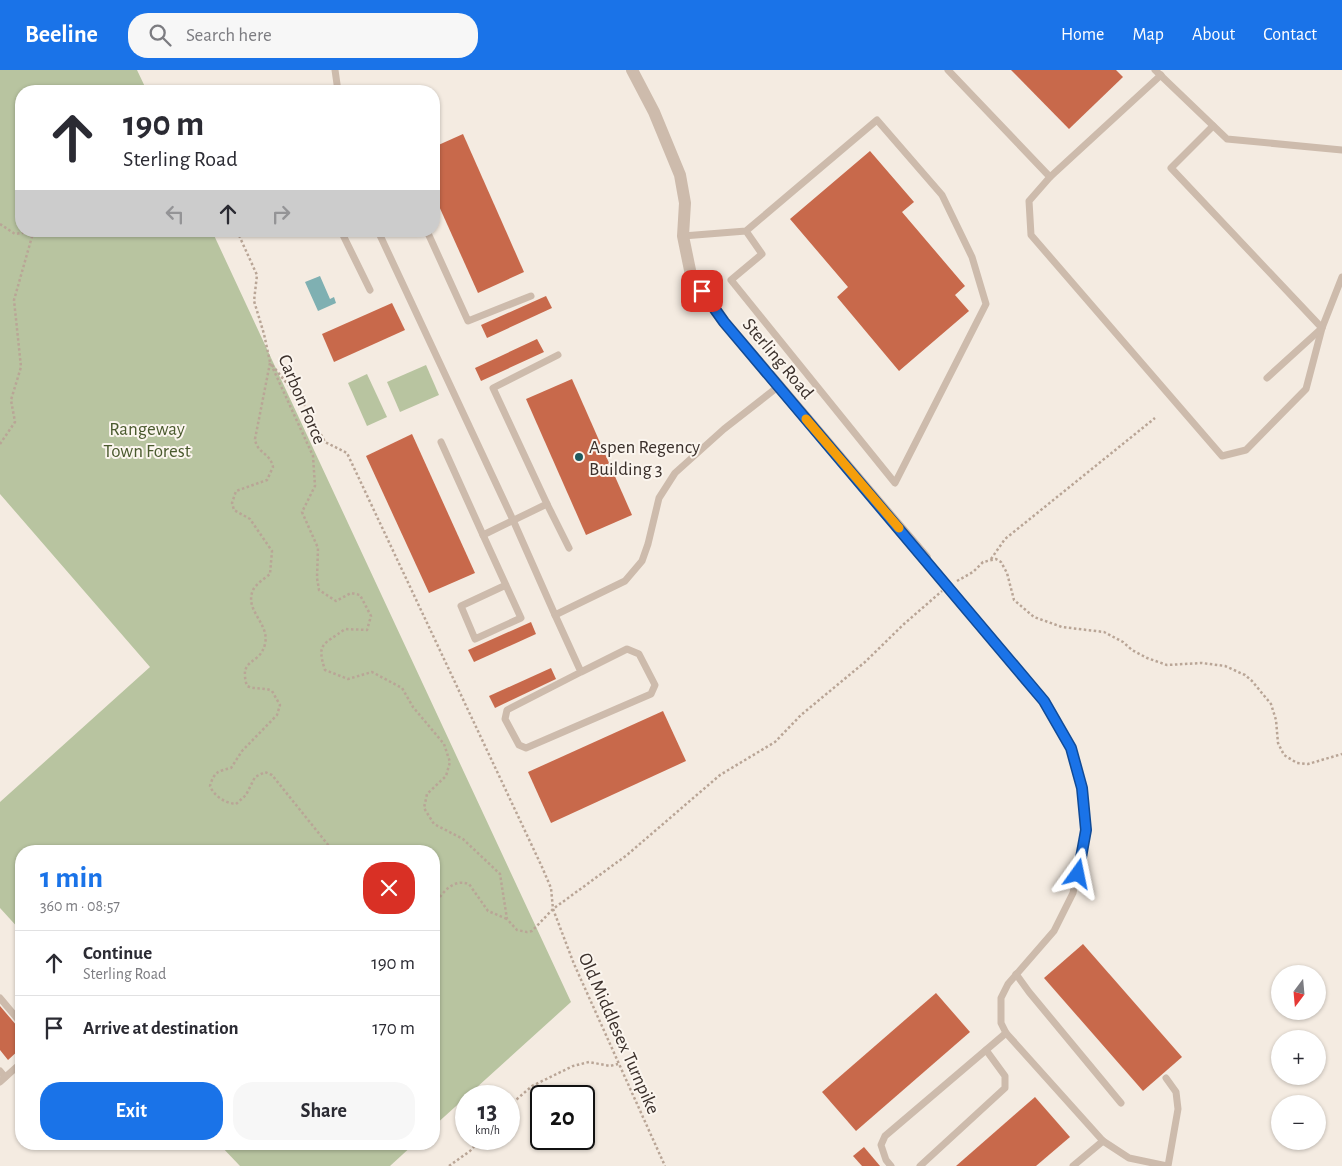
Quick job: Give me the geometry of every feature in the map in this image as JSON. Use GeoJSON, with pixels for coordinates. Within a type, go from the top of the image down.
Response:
{"type":"FeatureCollection","features":[{"type":"Feature","properties":{"kind":"street","name":"Sterling Road"},"geometry":{"type":"LineString","coordinates":[[632,70],[654,112],[680,175],[685,203],[683,236],[691,275],[724,322],[925,558]]}},
{"type":"Feature","properties":{"kind":"lane"},"geometry":{"type":"LineString","coordinates":[[335,70],[337,85]]}},
{"type":"Feature","properties":{"kind":"lane"},"geometry":{"type":"LineString","coordinates":[[948,70],[1050,177]]}},
{"type":"Feature","properties":{"kind":"lane"},"geometry":{"type":"LineString","coordinates":[[1342,150],[1227,139],[1158,72],[1050,177],[1029,200],[1031,235],[1222,456],[1246,450],[1306,389],[1322,328],[1342,277]]}},
{"type":"Feature","properties":{"kind":"lane"},"geometry":{"type":"LineString","coordinates":[[683,236],[746,231],[877,120],[942,195],[972,257],[986,304],[895,483],[731,280],[762,254],[746,231]]}},
{"type":"Feature","properties":{"kind":"lane"},"geometry":{"type":"LineString","coordinates":[[1214,126],[1172,168],[1322,328]]}},
{"type":"Feature","properties":{"kind":"lane"},"geometry":{"type":"LineString","coordinates":[[344,237],[370,290]]}},
{"type":"Feature","properties":{"kind":"lane"},"geometry":{"type":"LineString","coordinates":[[381,237],[513,520],[581,672]]}},
{"type":"Feature","properties":{"kind":"lane"},"geometry":{"type":"LineString","coordinates":[[429,237],[468,321],[531,296]]}},
{"type":"Feature","properties":{"kind":"lane"},"geometry":{"type":"LineString","coordinates":[[1267,378],[1322,328]]}},
{"type":"Feature","properties":{"kind":"lane"},"geometry":{"type":"LineString","coordinates":[[558,354],[493,388],[569,548]]}},
{"type":"Feature","properties":{"kind":"lane"},"geometry":{"type":"LineString","coordinates":[[555,615],[625,581],[642,560],[648,544],[659,498],[675,473],[724,429],[779,386]]}},
{"type":"Feature","properties":{"kind":"lane"},"geometry":{"type":"LineString","coordinates":[[441,442],[483,535],[506,585],[521,618],[475,639],[460,606],[506,585]]}},
{"type":"Feature","properties":{"kind":"lane"},"geometry":{"type":"LineString","coordinates":[[483,535],[547,504]]}},
{"type":"Feature","properties":{"kind":"lane"},"geometry":{"type":"LineString","coordinates":[[925,558],[947,587],[1044,701],[1071,748],[1082,788],[1086,830],[1073,893],[1054,930],[1008,984],[1001,998],[1002,1024],[1006,1032],[1103,1140],[1129,1158],[1167,1166],[1178,1110],[1176,1092],[1166,1078]]}},
{"type":"Feature","properties":{"kind":"lane"},"geometry":{"type":"LineString","coordinates":[[627,650],[639,654],[655,685],[651,694],[526,748],[519,746],[505,719],[507,710],[581,672],[627,650]]}},
{"type":"Feature","properties":{"kind":"lane"},"geometry":{"type":"LineString","coordinates":[[1016,974],[1120,1103]]}},
{"type":"Feature","properties":{"kind":"lane"},"geometry":{"type":"LineString","coordinates":[[0,998],[15,1016]]}},
{"type":"Feature","properties":{"kind":"lane"},"geometry":{"type":"LineString","coordinates":[[891,1166],[886,1160],[881,1145],[884,1136],[1006,1032]]}},
{"type":"Feature","properties":{"kind":"lane"},"geometry":{"type":"LineString","coordinates":[[920,1166],[1005,1088],[1005,1076],[986,1050]]}},
{"type":"Feature","properties":{"kind":"lane"},"geometry":{"type":"LineString","coordinates":[[2,1076],[15,1066]]}},
{"type":"Feature","properties":{"kind":"lane"},"geometry":{"type":"LineString","coordinates":[[1076,1165],[1103,1140]]}},
{"type":"Feature","properties":{"kind":"path"},"geometry":{"type":"LineString","coordinates":[[0,224],[15,234]]}},
{"type":"Feature","properties":{"kind":"path"},"geometry":{"type":"LineString","coordinates":[[0,444],[16,422],[11,400],[21,367],[14,300],[33,237]]}},
{"type":"Feature","properties":{"kind":"path","name":"Carbon Force"},"geometry":{"type":"LineString","coordinates":[[240,237],[257,275],[254,301],[270,362],[313,456],[315,486],[302,512],[318,548],[317,578],[319,590],[336,602],[351,593],[360,595],[371,616],[367,630],[345,628],[322,647],[320,654],[325,670],[348,679],[372,672],[402,688],[413,707],[444,744],[450,762],[446,776],[427,794],[424,808],[434,824],[463,839],[500,874],[507,919]]}},
{"type":"Feature","properties":{"kind":"path"},"geometry":{"type":"LineString","coordinates":[[270,362],[255,439],[257,447],[270,456],[273,467],[267,480],[236,491],[232,503],[234,510],[250,519],[272,551],[270,574],[253,589],[250,605],[266,634],[265,646],[260,655],[245,667],[244,675],[247,686],[254,689],[270,689],[280,705],[277,715],[242,751],[231,768],[222,769],[213,778],[210,786],[215,796],[231,804],[236,804],[246,795],[257,775],[265,772],[272,775],[328,845]]}},
{"type":"Feature","properties":{"kind":"path","name":"Old Middlesex Turnpike"},"geometry":{"type":"LineString","coordinates":[[270,362],[306,407],[325,442],[347,453],[542,867],[551,888],[554,909],[574,964],[665,1166]]}},
{"type":"Feature","properties":{"kind":"path"},"geometry":{"type":"LineString","coordinates":[[440,897],[447,887],[465,882],[469,884],[488,911],[507,919],[517,930],[527,932],[535,930],[554,909],[627,855],[720,775],[775,742],[801,715],[864,662],[947,587],[991,559],[1005,539],[1155,418]]}},
{"type":"Feature","properties":{"kind":"path"},"geometry":{"type":"LineString","coordinates":[[991,559],[1000,561],[1003,565],[1014,600],[1043,621],[1062,627],[1104,632],[1147,658],[1167,665],[1216,663],[1245,675],[1271,704],[1280,749],[1284,755],[1297,763],[1308,764],[1342,754]]}},
{"type":"Feature","properties":{"kind":"path"},"geometry":{"type":"LineString","coordinates":[[520,1096],[532,1086],[573,1066],[589,1062],[610,1066],[619,1064]]}},
{"type":"Feature","properties":{"kind":"path"},"geometry":{"type":"LineString","coordinates":[[448,1166],[471,1150]]}},
{"type":"Feature","properties":{"kind":"green space","name":"Rangeway Town Forest"},"geometry":{"type":"Polygon","coordinates":[[[0,70],[137,70],[144,85],[15,85],[15,237],[215,237],[571,1002],[479,1085],[455,1085],[455,1107],[440,1121],[440,845],[15,845],[15,924],[0,908],[0,802],[150,667],[0,494],[0,70]]]}},
{"type":"Feature","properties":{"kind":"green space"},"geometry":{"type":"Polygon","coordinates":[[[426,365],[439,395],[400,412],[387,382],[426,365]]]}},
{"type":"Feature","properties":{"kind":"green space"},"geometry":{"type":"Polygon","coordinates":[[[367,374],[387,417],[367,426],[348,383],[367,374]]]}},
{"type":"Feature","properties":{"kind":"green space"},"geometry":{"type":"Polygon","coordinates":[[[225,1150],[407,1150],[390,1166],[240,1166],[225,1150]]]}},
{"type":"Feature","properties":{"kind":"water"},"geometry":{"type":"Polygon","coordinates":[[[320,276],[330,299],[334,297],[336,303],[318,311],[305,282],[320,276]]]}},
{"type":"Feature","properties":{"kind":"building"},"geometry":{"type":"Polygon","coordinates":[[[1011,70],[1116,70],[1123,77],[1069,129],[1011,70]]]}},
{"type":"Feature","properties":{"kind":"building"},"geometry":{"type":"Polygon","coordinates":[[[463,134],[524,272],[478,293],[440,208],[440,144],[463,134]]]}},
{"type":"Feature","properties":{"kind":"building"},"geometry":{"type":"Polygon","coordinates":[[[870,151],[914,202],[902,212],[965,286],[955,295],[969,311],[899,371],[837,297],[848,287],[790,219],[870,151]]]}},
{"type":"Feature","properties":{"kind":"building"},"geometry":{"type":"Polygon","coordinates":[[[546,296],[552,308],[487,338],[481,325],[546,296]]]}},
{"type":"Feature","properties":{"kind":"building"},"geometry":{"type":"Polygon","coordinates":[[[392,303],[405,330],[334,362],[322,334],[392,303]]]}},
{"type":"Feature","properties":{"kind":"building"},"geometry":{"type":"Polygon","coordinates":[[[537,339],[544,352],[481,381],[475,368],[537,339]]]}},
{"type":"Feature","properties":{"kind":"building","name":"Aspen Regency Building 3"},"geometry":{"type":"Polygon","coordinates":[[[572,379],[632,515],[586,535],[526,399],[572,379]]]}},
{"type":"Feature","properties":{"kind":"building"},"geometry":{"type":"Polygon","coordinates":[[[412,434],[475,573],[429,593],[366,456],[412,434]]]}},
{"type":"Feature","properties":{"kind":"building"},"geometry":{"type":"Polygon","coordinates":[[[531,622],[536,634],[474,662],[468,650],[531,622]]]}},
{"type":"Feature","properties":{"kind":"building"},"geometry":{"type":"Polygon","coordinates":[[[551,668],[556,679],[495,708],[489,696],[551,668]]]}},
{"type":"Feature","properties":{"kind":"building"},"geometry":{"type":"Polygon","coordinates":[[[663,711],[686,761],[551,823],[528,772],[663,711]]]}},
{"type":"Feature","properties":{"kind":"building"},"geometry":{"type":"Polygon","coordinates":[[[1083,944],[1182,1057],[1143,1091],[1044,978],[1083,944]]]}},
{"type":"Feature","properties":{"kind":"building"},"geometry":{"type":"Polygon","coordinates":[[[936,993],[970,1032],[856,1131],[822,1092],[936,993]]]}},
{"type":"Feature","properties":{"kind":"building"},"geometry":{"type":"Polygon","coordinates":[[[0,1006],[15,1024],[15,1054],[8,1060],[0,1050],[0,1006]]]}},
{"type":"Feature","properties":{"kind":"building"},"geometry":{"type":"Polygon","coordinates":[[[1035,1097],[1070,1137],[1036,1166],[956,1166],[1035,1097]]]}},
{"type":"Feature","properties":{"kind":"building"},"geometry":{"type":"Polygon","coordinates":[[[864,1147],[880,1166],[862,1166],[853,1156],[864,1147]]]}},
{"type":"Feature","properties":{"kind":"slow traffic"},"geometry":{"type":"LineString","coordinates":[[806,419],[899,528]]}},
{"type":"Feature","properties":{"kind":"place","name":"Aspen Regency Building 3"},"geometry":{"type":"Point","coordinates":[579,457]}},
{"type":"Feature","properties":{"kind":"route"},"geometry":{"type":"LineString","coordinates":[[702,291],[724,322],[1044,701],[1071,748],[1082,788],[1086,830],[1078,874]]}}]}
